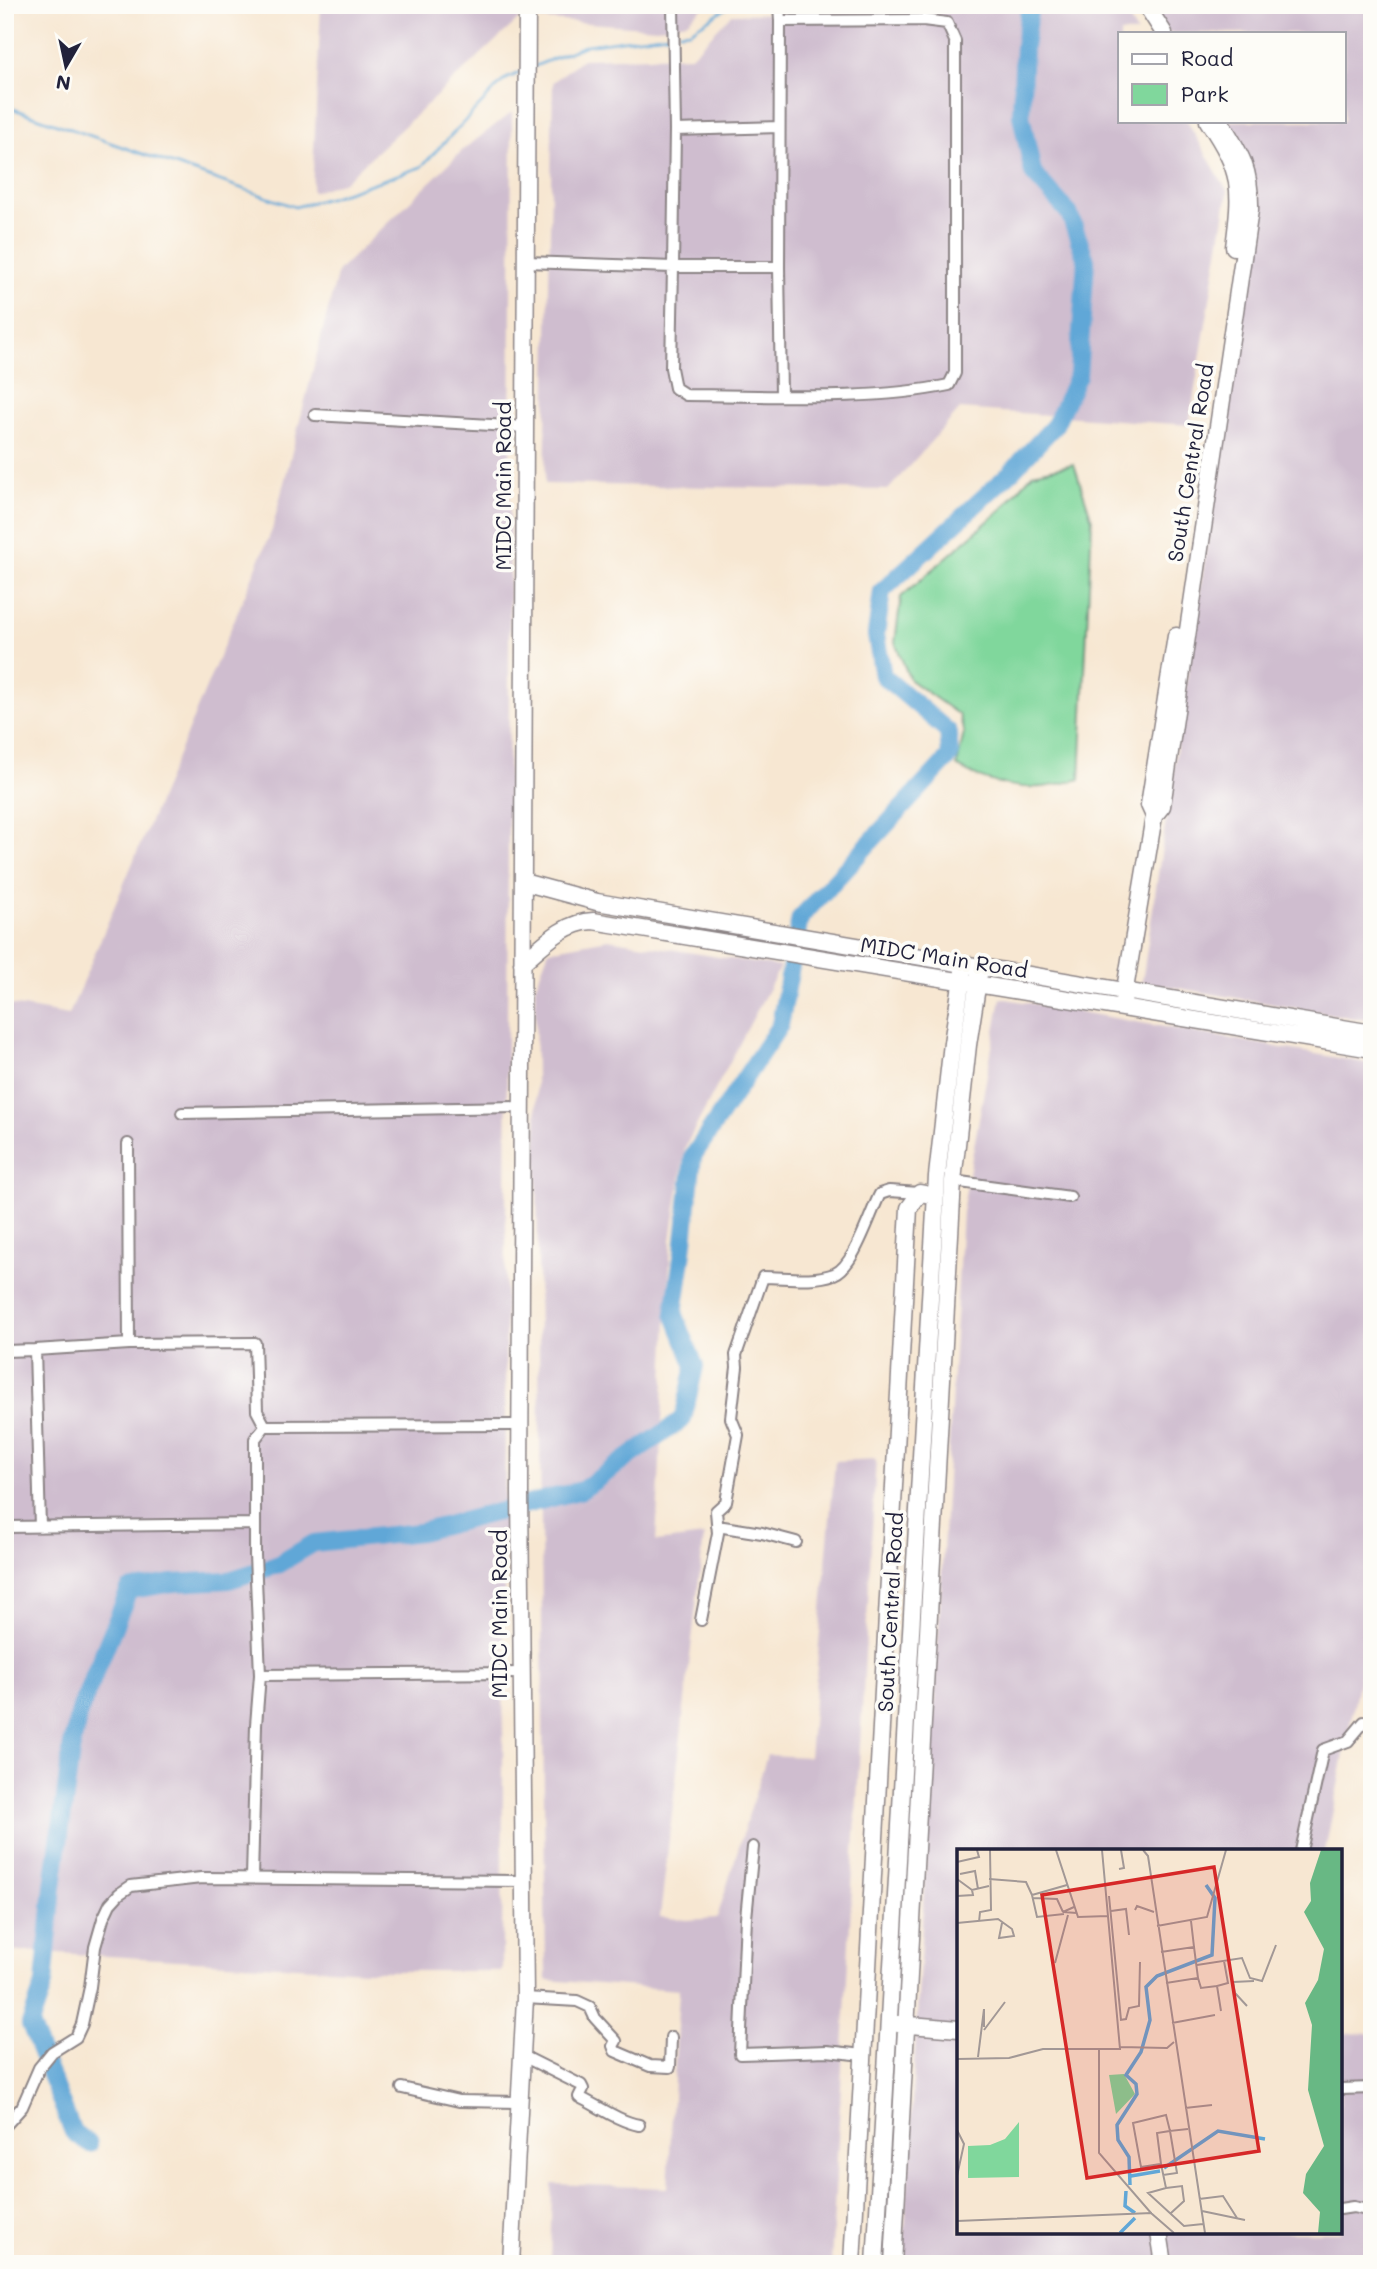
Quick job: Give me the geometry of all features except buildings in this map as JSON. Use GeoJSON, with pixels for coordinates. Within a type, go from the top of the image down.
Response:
{"type":"FeatureCollection","features":[{"type":"Feature","properties":{"kind":"street","name":"MIDC Main Road"},"geometry":{"type":"LineString","coordinates":[[511,2264],[525,1998],[520,1425],[527,5]]}},
{"type":"Feature","properties":{"kind":"street"},"geometry":{"type":"LineString","coordinates":[[779,5],[781,395]]}},
{"type":"Feature","properties":{"kind":"street"},"geometry":{"type":"LineString","coordinates":[[1135,5],[1152,32]]}},
{"type":"Feature","properties":{"kind":"street"},"geometry":{"type":"LineString","coordinates":[[1146,5],[1163,32]]}},
{"type":"Feature","properties":{"kind":"street"},"geometry":{"type":"LineString","coordinates":[[673,9],[675,130],[671,368],[675,388],[686,394],[836,396],[929,389],[948,385],[955,373],[955,41],[947,23],[923,20],[780,21]]}},
{"type":"Feature","properties":{"kind":"street","name":"South Central Road"},"geometry":{"type":"LineString","coordinates":[[1209,122],[1226,139]]}},
{"type":"Feature","properties":{"kind":"street","name":"South Central Road"},"geometry":{"type":"LineString","coordinates":[[1124,999],[1154,816],[1149,805],[1166,709],[1236,231],[1239,194],[1236,170],[1220,122]]}},
{"type":"Feature","properties":{"kind":"street"},"geometry":{"type":"LineString","coordinates":[[675,130],[779,127]]}},
{"type":"Feature","properties":{"kind":"street"},"geometry":{"type":"LineString","coordinates":[[526,262],[779,267]]}},
{"type":"Feature","properties":{"kind":"street"},"geometry":{"type":"LineString","coordinates":[[315,415],[525,427]]}},
{"type":"Feature","properties":{"kind":"street","name":"MIDC Main Road"},"geometry":{"type":"LineString","coordinates":[[523,881],[597,902],[972,966],[1372,1049]]}},
{"type":"Feature","properties":{"kind":"street","name":"MIDC Main Road"},"geometry":{"type":"LineString","coordinates":[[522,963],[567,927],[579,921],[593,921],[969,984],[1124,999],[1372,1033]]}},
{"type":"Feature","properties":{"kind":"street","name":"South Central Road"},"geometry":{"type":"LineString","coordinates":[[892,2264],[907,2024],[920,1615],[928,1195],[951,1043],[972,966]]}},
{"type":"Feature","properties":{"kind":"street","name":"South Central Road"},"geometry":{"type":"LineString","coordinates":[[875,2264],[890,2023],[953,1181],[968,1045],[969,984]]}},
{"type":"Feature","properties":{"kind":"street"},"geometry":{"type":"LineString","coordinates":[[182,1112],[522,1107]]}},
{"type":"Feature","properties":{"kind":"street"},"geometry":{"type":"LineString","coordinates":[[128,1143],[128,1344]]}},
{"type":"Feature","properties":{"kind":"street"},"geometry":{"type":"LineString","coordinates":[[953,1181],[1070,1197]]}},
{"type":"Feature","properties":{"kind":"street"},"geometry":{"type":"LineString","coordinates":[[701,1620],[718,1533],[716,1511],[726,1502],[738,1435],[731,1418],[736,1355],[763,1278],[816,1278],[837,1273],[855,1252],[880,1194],[889,1191],[928,1195]]}},
{"type":"Feature","properties":{"kind":"street"},"geometry":{"type":"LineString","coordinates":[[852,2264],[909,1208],[928,1195]]}},
{"type":"Feature","properties":{"kind":"street"},"geometry":{"type":"LineString","coordinates":[[5,1351],[128,1344],[255,1343],[257,1411],[265,1426]]}},
{"type":"Feature","properties":{"kind":"street"},"geometry":{"type":"LineString","coordinates":[[35,1350],[40,1527]]}},
{"type":"Feature","properties":{"kind":"street"},"geometry":{"type":"LineString","coordinates":[[265,1426],[520,1425]]}},
{"type":"Feature","properties":{"kind":"street"},"geometry":{"type":"LineString","coordinates":[[252,1878],[260,1675],[255,1555],[256,1439],[265,1426]]}},
{"type":"Feature","properties":{"kind":"street"},"geometry":{"type":"LineString","coordinates":[[5,1527],[255,1524]]}},
{"type":"Feature","properties":{"kind":"street"},"geometry":{"type":"LineString","coordinates":[[717,1526],[796,1542]]}},
{"type":"Feature","properties":{"kind":"street"},"geometry":{"type":"LineString","coordinates":[[260,1675],[521,1673]]}},
{"type":"Feature","properties":{"kind":"street"},"geometry":{"type":"LineString","coordinates":[[1301,1849],[1323,1749],[1348,1741],[1364,1722]]}},
{"type":"Feature","properties":{"kind":"street"},"geometry":{"type":"LineString","coordinates":[[753,1847],[746,1918],[740,2054],[827,2052],[863,2055]]}},
{"type":"Feature","properties":{"kind":"street"},"geometry":{"type":"LineString","coordinates":[[5,2126],[22,2107],[39,2068],[52,2052],[76,2037],[82,2024],[95,1947],[103,1919],[110,1904],[131,1886],[201,1878],[523,1881]]}},
{"type":"Feature","properties":{"kind":"street"},"geometry":{"type":"LineString","coordinates":[[525,1998],[577,2001],[590,2007],[595,2018],[616,2040],[613,2046],[615,2051],[650,2066],[670,2067],[671,2037]]}},
{"type":"Feature","properties":{"kind":"street"},"geometry":{"type":"LineString","coordinates":[[890,2023],[957,2029]]}},
{"type":"Feature","properties":{"kind":"street"},"geometry":{"type":"LineString","coordinates":[[523,2056],[581,2085],[583,2090],[579,2097],[627,2123],[639,2125]]}},
{"type":"Feature","properties":{"kind":"street"},"geometry":{"type":"LineString","coordinates":[[402,2088],[459,2101],[520,2102]]}},
{"type":"Feature","properties":{"kind":"street"},"geometry":{"type":"LineString","coordinates":[[1342,2089],[1372,2088]]}},
{"type":"Feature","properties":{"kind":"street"},"geometry":{"type":"LineString","coordinates":[[861,2093],[886,2095]]}},
{"type":"Feature","properties":{"kind":"street"},"geometry":{"type":"LineString","coordinates":[[1342,2209],[1353,2207],[1372,2211]]}},
{"type":"Feature","properties":{"kind":"street"},"geometry":{"type":"LineString","coordinates":[[1159,2234],[1164,2264]]}},
{"type":"Feature","properties":{"kind":"shaded area"},"geometry":{"type":"Polygon","coordinates":[[[321,5],[706,5],[686,22],[657,28],[520,18],[344,182],[312,192],[321,5]]]}},
{"type":"Feature","properties":{"kind":"shaded area"},"geometry":{"type":"Polygon","coordinates":[[[1000,5],[1121,5],[1136,32],[1118,32],[1118,122],[1188,122],[1228,192],[1189,425],[960,409],[888,490],[545,484],[553,82],[582,59],[691,56],[732,14],[990,11],[1000,5]]]}},
{"type":"Feature","properties":{"kind":"shaded area"},"geometry":{"type":"Polygon","coordinates":[[[1146,5],[1372,5],[1372,1021],[1142,982],[1259,195],[1216,122],[1346,122],[1346,32],[1162,32],[1146,5]]]}},
{"type":"Feature","properties":{"kind":"shaded area"},"geometry":{"type":"Polygon","coordinates":[[[512,112],[502,1971],[365,1971],[5,1950],[5,1004],[69,1015],[272,530],[338,271],[463,150],[512,112]]]}},
{"type":"Feature","properties":{"kind":"shaded area"},"geometry":{"type":"Polygon","coordinates":[[[608,939],[780,967],[685,1147],[671,1240],[656,1542],[704,1536],[660,1917],[687,1920],[717,1918],[767,1755],[809,1757],[835,1461],[876,1459],[831,2264],[550,2264],[552,2184],[668,2188],[679,1990],[546,1980],[535,987],[549,950],[608,939]]]}},
{"type":"Feature","properties":{"kind":"shaded area"},"geometry":{"type":"Polygon","coordinates":[[[1001,998],[1372,1064],[1372,1613],[1325,1849],[957,1849],[957,2234],[1342,2234],[1342,2033],[1372,2034],[1372,2264],[903,2264],[962,1212],[1001,998]]]}},
{"type":"Feature","properties":{"kind":"green space"},"geometry":{"type":"Polygon","coordinates":[[[1074,464],[1092,520],[1080,779],[1042,787],[998,783],[957,766],[964,732],[959,715],[910,680],[895,642],[901,597],[1002,509],[1033,473],[1074,464]]]}},
{"type":"Feature","properties":{"kind":"waterway"},"geometry":{"type":"LineString","coordinates":[[679,32],[690,31],[731,5]]}},
{"type":"Feature","properties":{"kind":"waterway"},"geometry":{"type":"LineString","coordinates":[[89,2144],[73,2132],[30,2025],[44,1984],[53,1886],[72,1745],[80,1710],[129,1590],[173,1583],[229,1580],[277,1565],[314,1543],[420,1532],[582,1490],[683,1419],[695,1366],[674,1313],[693,1156],[780,1025],[800,918],[950,756],[948,731],[883,676],[876,635],[882,591],[1012,471],[1055,425],[1078,375],[1086,260],[1069,213],[1033,173],[1021,115],[1024,46],[1030,5]]}},
{"type":"Feature","properties":{"kind":"waterway"},"geometry":{"type":"LineString","coordinates":[[533,67],[586,45],[668,34]]}},
{"type":"Feature","properties":{"kind":"waterway"},"geometry":{"type":"LineString","coordinates":[[5,106],[295,207],[421,167],[504,80],[521,72]]}}]}
